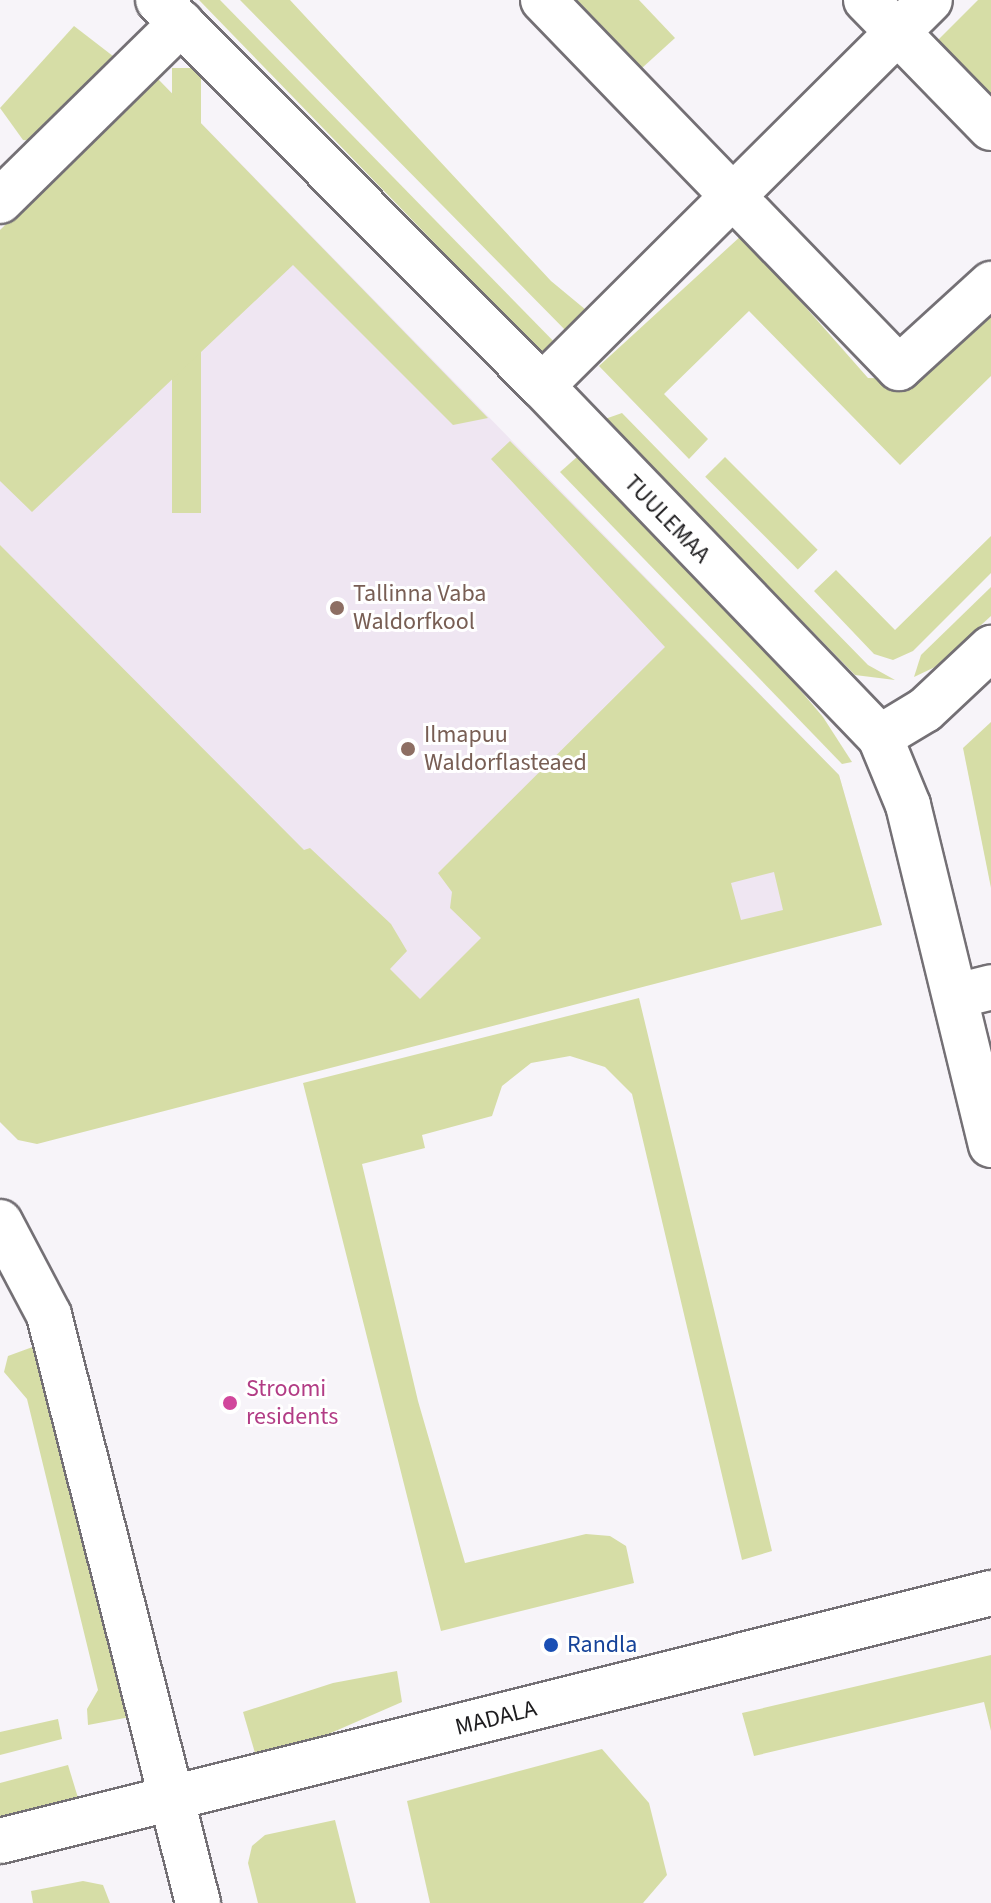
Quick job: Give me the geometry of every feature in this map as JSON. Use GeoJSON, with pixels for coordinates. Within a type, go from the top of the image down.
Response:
{"type":"FeatureCollection","features":[{"type":"Feature","properties":{"kind":"street"},"geometry":{"type":"LineString","coordinates":[[543,0],[899,368],[991,284]]}},
{"type":"Feature","properties":{"kind":"street"},"geometry":{"type":"LineString","coordinates":[[866,0],[991,128]]}},
{"type":"Feature","properties":{"kind":"street"},"geometry":{"type":"LineString","coordinates":[[542,386],[930,0]]}},
{"type":"Feature","properties":{"kind":"street"},"geometry":{"type":"LineString","coordinates":[[0,201],[170,12]]}},
{"type":"Feature","properties":{"kind":"street","name":"TUULEMAA"},"geometry":{"type":"LineString","coordinates":[[170,12],[542,386],[880,737],[908,805],[973,992],[991,1145]]}},
{"type":"Feature","properties":{"kind":"street"},"geometry":{"type":"LineString","coordinates":[[880,737],[925,710],[991,648]]}},
{"type":"Feature","properties":{"kind":"street"},"geometry":{"type":"LineString","coordinates":[[0,1222],[49,1315],[198,1903]]}},
{"type":"Feature","properties":{"kind":"street","name":"MADALA"},"geometry":{"type":"LineString","coordinates":[[0,1841],[991,1593]]}},
{"type":"Feature","properties":{"kind":"shaded area","name":"Tallinna Vaba Waldorfkool"},"geometry":{"type":"Polygon","coordinates":[[[157,78],[839,775],[882,925],[18,1140],[0,1122],[0,230],[157,78]]]}},
{"type":"Feature","properties":{"kind":"green space"},"geometry":{"type":"Polygon","coordinates":[[[199,0],[220,0],[565,353],[546,358],[199,0]]]}},
{"type":"Feature","properties":{"kind":"green space"},"geometry":{"type":"Polygon","coordinates":[[[240,0],[290,0],[551,281],[586,310],[573,338],[240,0]]]}},
{"type":"Feature","properties":{"kind":"green space"},"geometry":{"type":"Polygon","coordinates":[[[577,0],[639,0],[675,38],[642,68],[577,0]]]}},
{"type":"Feature","properties":{"kind":"green space"},"geometry":{"type":"Polygon","coordinates":[[[978,0],[991,0],[991,103],[933,45],[978,0]]]}},
{"type":"Feature","properties":{"kind":"green space"},"geometry":{"type":"Polygon","coordinates":[[[74,26],[122,63],[44,142],[23,140],[0,108],[74,26]]]}},
{"type":"Feature","properties":{"kind":"green space"},"geometry":{"type":"Polygon","coordinates":[[[172,68],[201,68],[201,513],[172,513],[172,68]]]}},
{"type":"Feature","properties":{"kind":"green space"},"geometry":{"type":"Polygon","coordinates":[[[157,78],[488,418],[453,425],[293,265],[32,512],[0,481],[0,230],[157,78]]]}},
{"type":"Feature","properties":{"kind":"green space"},"geometry":{"type":"Polygon","coordinates":[[[742,235],[868,378],[917,379],[991,306],[991,376],[900,465],[749,311],[664,394],[708,439],[689,459],[599,366],[742,235]]]}},
{"type":"Feature","properties":{"kind":"green space"},"geometry":{"type":"Polygon","coordinates":[[[622,413],[868,665],[895,680],[855,675],[605,419],[622,413]]]}},
{"type":"Feature","properties":{"kind":"green space"},"geometry":{"type":"Polygon","coordinates":[[[510,441],[839,775],[882,925],[37,1144],[18,1140],[0,1122],[0,545],[304,850],[310,848],[391,924],[407,951],[390,969],[420,999],[481,938],[450,908],[452,892],[438,873],[665,647],[491,459],[510,441]],[[774,872],[731,883],[741,920],[783,910],[774,872]]]}},
{"type":"Feature","properties":{"kind":"green space"},"geometry":{"type":"Polygon","coordinates":[[[577,457],[784,671],[823,717],[852,762],[842,764],[560,472],[577,457]]]}},
{"type":"Feature","properties":{"kind":"green space"},"geometry":{"type":"Polygon","coordinates":[[[725,457],[818,550],[798,569],[705,477],[725,457]]]}},
{"type":"Feature","properties":{"kind":"green space"},"geometry":{"type":"Polygon","coordinates":[[[991,536],[991,573],[913,651],[893,660],[874,654],[814,591],[836,570],[895,630],[991,536]]]}},
{"type":"Feature","properties":{"kind":"green space"},"geometry":{"type":"Polygon","coordinates":[[[991,587],[991,616],[935,667],[914,677],[921,655],[991,587]]]}},
{"type":"Feature","properties":{"kind":"green space"},"geometry":{"type":"Polygon","coordinates":[[[991,722],[991,888],[963,748],[991,722]]]}},
{"type":"Feature","properties":{"kind":"green space"},"geometry":{"type":"Polygon","coordinates":[[[639,998],[772,1551],[742,1560],[632,1094],[605,1067],[570,1056],[531,1063],[502,1086],[492,1116],[422,1135],[425,1148],[362,1164],[418,1401],[465,1563],[586,1534],[610,1536],[626,1546],[634,1583],[441,1631],[303,1083],[639,998]]]}},
{"type":"Feature","properties":{"kind":"green space"},"geometry":{"type":"Polygon","coordinates":[[[38,1345],[130,1717],[88,1725],[87,1709],[98,1690],[27,1399],[4,1372],[8,1356],[38,1345]]]}},
{"type":"Feature","properties":{"kind":"green space"},"geometry":{"type":"Polygon","coordinates":[[[991,1655],[991,1731],[984,1702],[754,1756],[742,1713],[991,1655]]]}},
{"type":"Feature","properties":{"kind":"green space"},"geometry":{"type":"Polygon","coordinates":[[[397,1671],[402,1702],[294,1749],[255,1753],[243,1712],[333,1683],[397,1671]]]}},
{"type":"Feature","properties":{"kind":"green space"},"geometry":{"type":"Polygon","coordinates":[[[58,1719],[62,1739],[0,1755],[0,1732],[58,1719]]]}},
{"type":"Feature","properties":{"kind":"green space"},"geometry":{"type":"Polygon","coordinates":[[[602,1749],[649,1803],[667,1875],[643,1903],[430,1903],[407,1801],[602,1749]]]}},
{"type":"Feature","properties":{"kind":"green space"},"geometry":{"type":"Polygon","coordinates":[[[68,1765],[79,1801],[0,1820],[0,1783],[68,1765]]]}},
{"type":"Feature","properties":{"kind":"green space"},"geometry":{"type":"Polygon","coordinates":[[[335,1820],[356,1903],[258,1903],[248,1863],[252,1846],[265,1835],[335,1820]]]}},
{"type":"Feature","properties":{"kind":"green space"},"geometry":{"type":"Polygon","coordinates":[[[83,1881],[103,1885],[110,1903],[33,1903],[31,1891],[83,1881]]]}},
{"type":"Feature","properties":{"kind":"place","name":"Tallinna Vaba Waldorfkool"},"geometry":{"type":"Point","coordinates":[337,608]}},
{"type":"Feature","properties":{"kind":"place","name":"Ilmapuu Waldorflasteaed"},"geometry":{"type":"Point","coordinates":[408,749]}},
{"type":"Feature","properties":{"kind":"place","name":"Stroomi residents"},"geometry":{"type":"Point","coordinates":[230,1403]}},
{"type":"Feature","properties":{"kind":"place","name":"Randla"},"geometry":{"type":"Point","coordinates":[551,1645]}}]}
